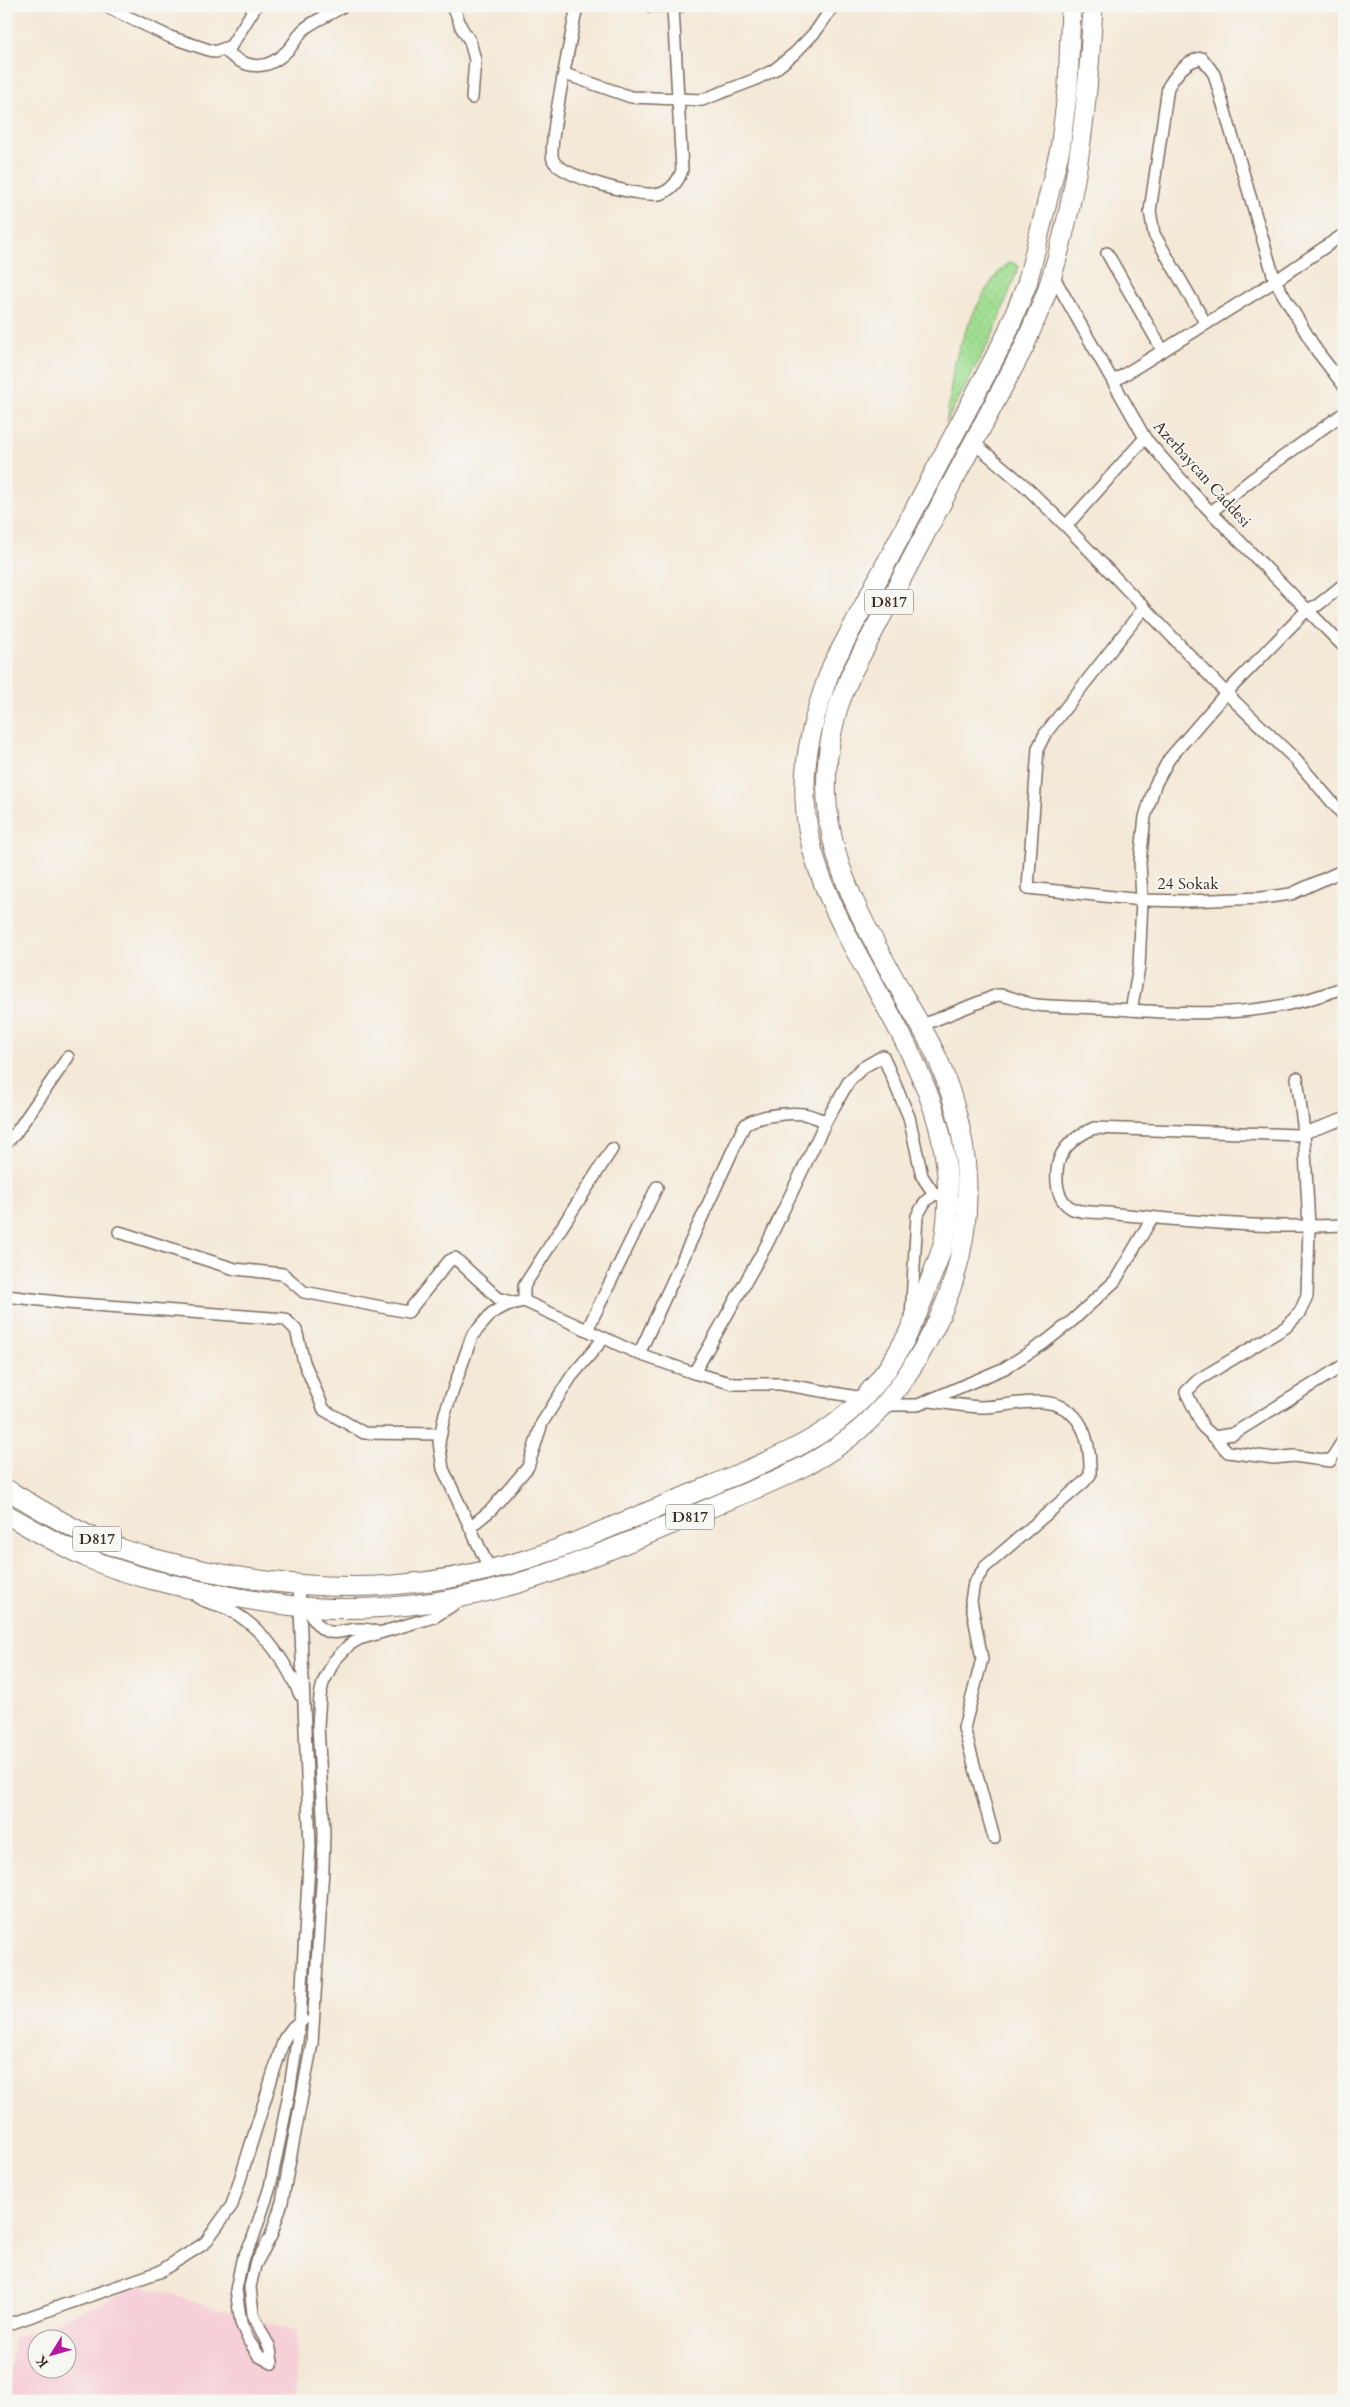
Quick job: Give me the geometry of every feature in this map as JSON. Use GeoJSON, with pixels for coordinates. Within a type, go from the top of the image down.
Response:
{"type":"FeatureCollection","features":[{"type":"Feature","properties":{"kind":"highway","name":"D817"},"geometry":{"type":"LineString","coordinates":[[6,1514],[45,1537],[91,1559],[138,1576],[191,1588],[255,1601],[304,1607],[367,1608],[433,1603],[484,1593],[559,1570],[758,1488],[804,1466],[848,1439],[884,1405],[902,1383],[930,1340],[948,1299],[964,1248],[968,1198],[965,1153],[954,1105],[938,1060],[848,892],[834,851],[825,799],[828,754],[836,713],[851,674],[1024,347],[1047,291],[1067,219],[1080,153],[1088,89],[1093,6]]}},
{"type":"Feature","properties":{"kind":"highway","name":"D817"},"geometry":{"type":"LineString","coordinates":[[6,1490],[55,1519],[91,1536],[143,1556],[258,1581],[299,1586],[366,1588],[430,1582],[490,1570],[552,1551],[750,1469],[794,1448],[836,1422],[863,1398],[886,1371],[910,1333],[943,1244],[941,1196],[945,1156],[934,1110],[919,1068],[829,900],[814,856],[805,800],[808,751],[816,707],[832,666],[1005,338],[1027,284],[1060,149],[1068,87],[1069,8]]}},
{"type":"Feature","properties":{"kind":"street"},"geometry":{"type":"LineString","coordinates":[[109,7],[170,37],[215,52],[231,46],[256,6]]}},
{"type":"Feature","properties":{"kind":"street"},"geometry":{"type":"LineString","coordinates":[[224,49],[235,59],[255,66],[274,63],[289,49],[303,30],[343,6]]}},
{"type":"Feature","properties":{"kind":"street"},"geometry":{"type":"LineString","coordinates":[[450,6],[456,13],[461,27],[470,41],[475,60],[472,98]]}},
{"type":"Feature","properties":{"kind":"street"},"geometry":{"type":"LineString","coordinates":[[577,6],[552,137],[553,160],[559,167],[607,186],[656,194],[672,187],[680,178],[682,162],[678,100],[677,7],[650,6]]}},
{"type":"Feature","properties":{"kind":"street"},"geometry":{"type":"LineString","coordinates":[[565,74],[631,97],[702,100],[754,80],[774,70],[796,52],[816,31],[833,6]]}},
{"type":"Feature","properties":{"kind":"street"},"geometry":{"type":"LineString","coordinates":[[1206,324],[1154,234],[1150,211],[1168,86],[1179,70],[1192,60],[1202,58],[1214,74],[1276,281],[1317,351],[1344,386]]}},
{"type":"Feature","properties":{"kind":"street"},"geometry":{"type":"LineString","coordinates":[[1114,382],[1276,281],[1344,234]]}},
{"type":"Feature","properties":{"kind":"street"},"geometry":{"type":"LineString","coordinates":[[1107,253],[1163,351]]}},
{"type":"Feature","properties":{"kind":"street","name":"Azerbaycan Caddesi"},"geometry":{"type":"LineString","coordinates":[[1052,274],[1145,438],[1211,512],[1308,609],[1344,648]]}},
{"type":"Feature","properties":{"kind":"street"},"geometry":{"type":"LineString","coordinates":[[1211,512],[1251,480],[1344,413]]}},
{"type":"Feature","properties":{"kind":"street"},"geometry":{"type":"LineString","coordinates":[[1066,526],[1145,438]]}},
{"type":"Feature","properties":{"kind":"street"},"geometry":{"type":"LineString","coordinates":[[974,443],[1025,486],[1066,526],[1226,693],[1294,758],[1344,816]]}},
{"type":"Feature","properties":{"kind":"street"},"geometry":{"type":"LineString","coordinates":[[1131,1010],[1139,968],[1142,900],[1140,862],[1145,817],[1154,785],[1169,759],[1226,693],[1308,609],[1318,605],[1344,584]]}},
{"type":"Feature","properties":{"kind":"street","name":"24 Sokak"},"geometry":{"type":"LineString","coordinates":[[1144,608],[1045,734],[1038,748],[1028,888],[1142,900],[1188,901],[1261,898],[1291,894],[1344,870]]}},
{"type":"Feature","properties":{"kind":"street"},"geometry":{"type":"LineString","coordinates":[[920,1026],[997,995],[1010,996],[1035,1005],[1182,1014],[1257,1010],[1302,1002],[1344,987]]}},
{"type":"Feature","properties":{"kind":"street"},"geometry":{"type":"LineString","coordinates":[[694,1373],[767,1244],[826,1121],[852,1077],[869,1063],[883,1056],[909,1117],[922,1176],[941,1196]]}},
{"type":"Feature","properties":{"kind":"street"},"geometry":{"type":"LineString","coordinates":[[6,1143],[15,1134],[68,1057]]}},
{"type":"Feature","properties":{"kind":"street"},"geometry":{"type":"LineString","coordinates":[[1297,1078],[1304,1132],[1309,1227],[1307,1296],[1300,1312],[1286,1327],[1198,1380],[1186,1392],[1202,1428],[1214,1437],[1228,1452],[1274,1458],[1294,1456],[1330,1462],[1344,1439]]}},
{"type":"Feature","properties":{"kind":"street"},"geometry":{"type":"LineString","coordinates":[[639,1354],[744,1126],[755,1119],[796,1114],[808,1115],[826,1121]]}},
{"type":"Feature","properties":{"kind":"street"},"geometry":{"type":"LineString","coordinates":[[1344,1119],[1298,1134],[1094,1128],[1079,1134],[1066,1148],[1057,1161],[1056,1181],[1062,1199],[1072,1209],[1152,1218],[1309,1227],[1344,1225]]}},
{"type":"Feature","properties":{"kind":"street"},"geometry":{"type":"LineString","coordinates":[[519,1302],[524,1286],[612,1149]]}},
{"type":"Feature","properties":{"kind":"street"},"geometry":{"type":"LineString","coordinates":[[587,1330],[657,1187]]}},
{"type":"Feature","properties":{"kind":"street"},"geometry":{"type":"LineString","coordinates":[[910,1333],[917,1216],[925,1202],[941,1196],[968,1198]]}},
{"type":"Feature","properties":{"kind":"street"},"geometry":{"type":"LineString","coordinates":[[884,1405],[918,1406],[1005,1368],[1072,1321],[1115,1281],[1152,1218]]}},
{"type":"Feature","properties":{"kind":"street"},"geometry":{"type":"LineString","coordinates":[[119,1232],[235,1269],[283,1274],[304,1292],[408,1312],[449,1261],[455,1258],[498,1298],[519,1302],[639,1354],[694,1373],[734,1384],[781,1384],[863,1398]]}},
{"type":"Feature","properties":{"kind":"street"},"geometry":{"type":"LineString","coordinates":[[6,1296],[66,1303],[285,1319],[296,1330],[304,1362],[324,1410],[364,1433],[440,1434]]}},
{"type":"Feature","properties":{"kind":"street"},"geometry":{"type":"LineString","coordinates":[[490,1570],[443,1470],[438,1442],[472,1336],[492,1313],[519,1302]]}},
{"type":"Feature","properties":{"kind":"street"},"geometry":{"type":"LineString","coordinates":[[470,1527],[491,1510],[528,1467],[542,1423],[571,1377],[604,1338]]}},
{"type":"Feature","properties":{"kind":"street"},"geometry":{"type":"LineString","coordinates":[[1214,1437],[1233,1434],[1344,1365]]}},
{"type":"Feature","properties":{"kind":"street"},"geometry":{"type":"LineString","coordinates":[[930,1401],[980,1407],[1042,1402],[1062,1406],[1078,1417],[1086,1435],[1091,1460],[1090,1476],[985,1567],[974,1583],[971,1601],[982,1659],[964,1728],[994,1838]]}},
{"type":"Feature","properties":{"kind":"street"},"geometry":{"type":"LineString","coordinates":[[299,1586],[304,1607],[303,1702],[310,1809],[310,1878],[300,2022],[288,2102],[270,2187],[252,2241],[242,2260],[236,2290],[241,2323],[249,2341],[259,2356],[272,2363],[270,2349],[253,2314],[251,2300],[252,2276],[271,2236],[288,2181],[308,2070],[315,2014],[324,1841],[318,1726],[320,1696],[328,1670],[341,1652],[359,1639],[434,1617],[464,1597]]}},
{"type":"Feature","properties":{"kind":"street"},"geometry":{"type":"LineString","coordinates":[[191,1588],[198,1598],[227,1609],[261,1633],[279,1654],[294,1679],[303,1702]]}},
{"type":"Feature","properties":{"kind":"street"},"geometry":{"type":"LineString","coordinates":[[304,1607],[315,1624],[324,1632],[365,1628],[378,1632]]}},
{"type":"Feature","properties":{"kind":"street"},"geometry":{"type":"LineString","coordinates":[[6,2324],[159,2272],[205,2243],[232,2206],[284,2039],[300,2022],[315,2014]]}},
{"type":"Feature","properties":{"kind":"shaded area"},"geometry":{"type":"Polygon","coordinates":[[[143,2286],[297,2331],[295,2401],[6,2401],[14,2338],[28,2332],[28,2380],[78,2380],[78,2330],[34,2330],[143,2286]]]}},
{"type":"Feature","properties":{"kind":"green space"},"geometry":{"type":"Polygon","coordinates":[[[1011,262],[1019,266],[995,330],[946,423],[954,368],[962,341],[986,289],[1002,269],[1011,262]]]}}]}
